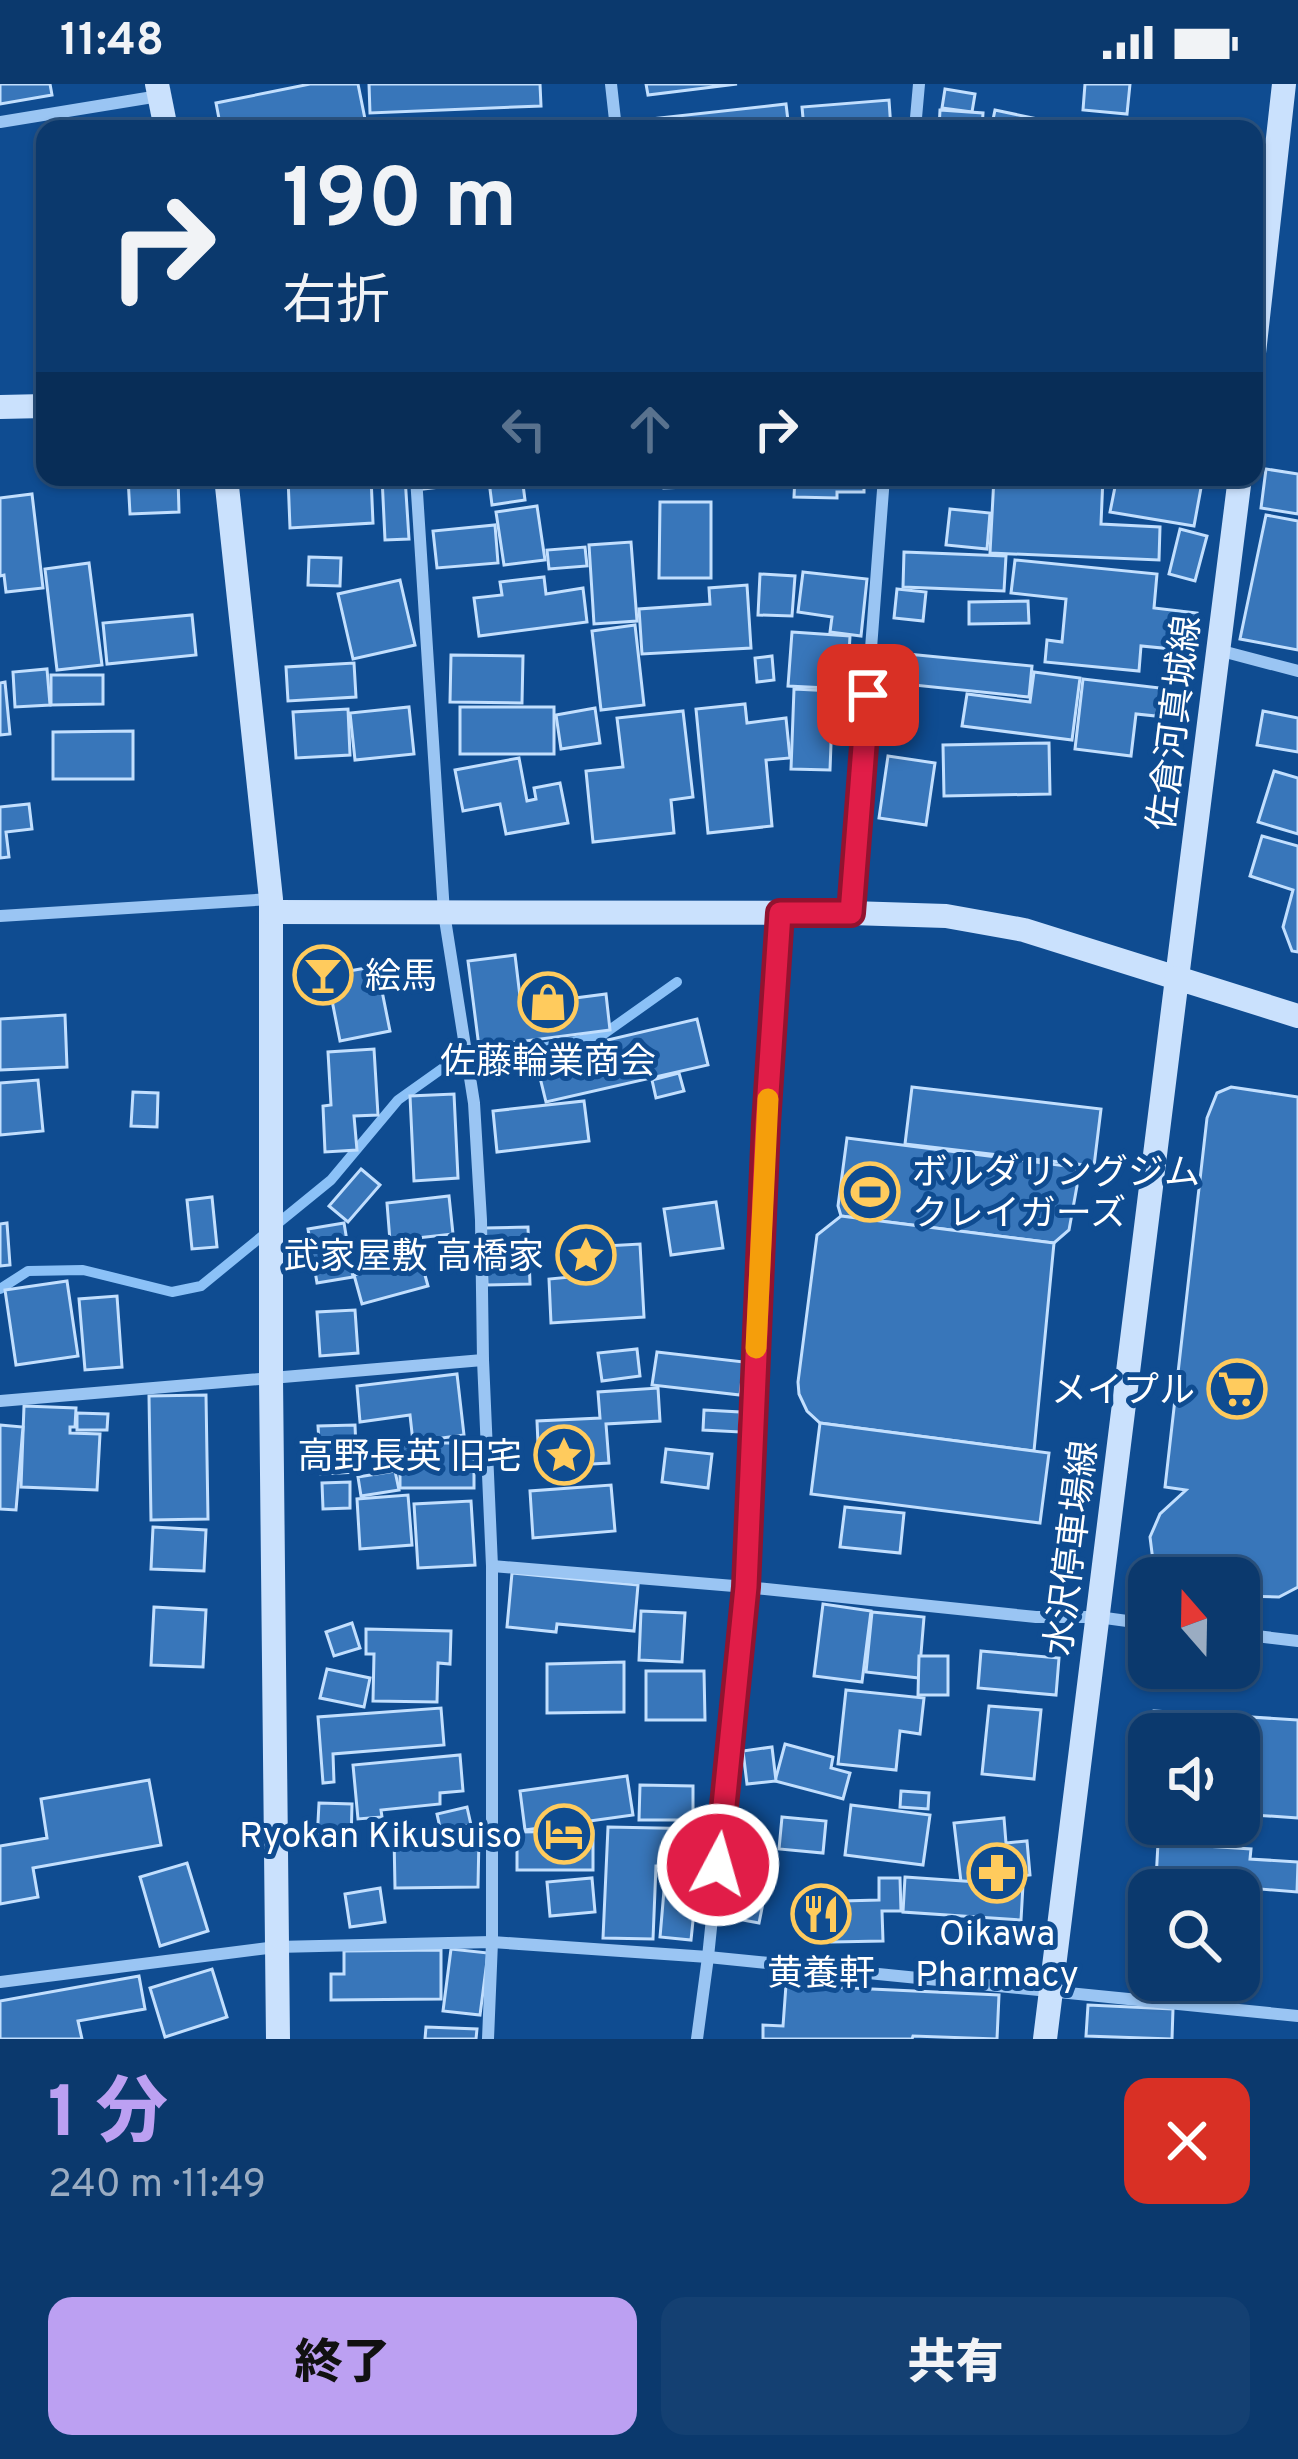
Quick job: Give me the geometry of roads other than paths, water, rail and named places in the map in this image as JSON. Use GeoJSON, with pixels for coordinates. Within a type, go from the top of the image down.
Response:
{"type":"FeatureCollection","features":[{"type":"Feature","properties":{"kind":"street"},"geometry":{"type":"LineString","coordinates":[[611,84],[615,120]]}},
{"type":"Feature","properties":{"kind":"street"},"geometry":{"type":"LineString","coordinates":[[916,120],[920,84]]}},
{"type":"Feature","properties":{"kind":"street"},"geometry":{"type":"LineString","coordinates":[[1263,298],[1287,153],[1284,84]]}},
{"type":"Feature","properties":{"kind":"street"},"geometry":{"type":"LineString","coordinates":[[0,122],[158,90],[164,120]]}},
{"type":"Feature","properties":{"kind":"street"},"geometry":{"type":"LineString","coordinates":[[0,406],[36,406]]}},
{"type":"Feature","properties":{"kind":"street"},"geometry":{"type":"LineString","coordinates":[[227,486],[271,906],[278,2039]]}},
{"type":"Feature","properties":{"kind":"street"},"geometry":{"type":"LineString","coordinates":[[417,486],[444,913],[474,1103],[481,1220],[492,1567],[488,2039]]}},
{"type":"Feature","properties":{"kind":"street"},"geometry":{"type":"LineString","coordinates":[[851,913],[883,486]]}},
{"type":"Feature","properties":{"kind":"street","name":"佐倉河真城線"},"geometry":{"type":"LineString","coordinates":[[1178,977],[1239,486]]}},
{"type":"Feature","properties":{"kind":"street"},"geometry":{"type":"LineString","coordinates":[[1218,650],[1298,671]]}},
{"type":"Feature","properties":{"kind":"street"},"geometry":{"type":"LineString","coordinates":[[0,916],[271,906],[444,913],[946,916],[1024,930],[1298,1016]]}},
{"type":"Feature","properties":{"kind":"street"},"geometry":{"type":"LineString","coordinates":[[697,2039],[746,1587],[780,913]]}},
{"type":"Feature","properties":{"kind":"street","name":"水沢停車場線"},"geometry":{"type":"LineString","coordinates":[[1046,2039],[1178,977]]}},
{"type":"Feature","properties":{"kind":"street"},"geometry":{"type":"LineString","coordinates":[[0,1401],[483,1360]]}},
{"type":"Feature","properties":{"kind":"street"},"geometry":{"type":"LineString","coordinates":[[492,1567],[1128,1622]]}},
{"type":"Feature","properties":{"kind":"street"},"geometry":{"type":"LineString","coordinates":[[1260,1636],[1298,1641]]}},
{"type":"Feature","properties":{"kind":"street"},"geometry":{"type":"LineString","coordinates":[[0,1982],[276,1947],[492,1942],[708,1957],[1298,2016]]}},
{"type":"Feature","properties":{"kind":"waterway"},"geometry":{"type":"LineString","coordinates":[[0,1289],[28,1271],[83,1270],[172,1292],[201,1286],[331,1180],[398,1100],[443,1068],[601,1036],[677,982]]}},
{"type":"Feature","properties":{"kind":"place","name":"絵馬"},"geometry":{"type":"Point","coordinates":[323,975]}},
{"type":"Feature","properties":{"kind":"place","name":"佐藤輪業商会"},"geometry":{"type":"Point","coordinates":[548,1002]}},
{"type":"Feature","properties":{"kind":"place","name":"ボルダリングジム クレイガーズ"},"geometry":{"type":"Point","coordinates":[870,1192]}},
{"type":"Feature","properties":{"kind":"place","name":"武家屋敷 高橋家"},"geometry":{"type":"Point","coordinates":[586,1255]}},
{"type":"Feature","properties":{"kind":"place","name":"メイプル"},"geometry":{"type":"Point","coordinates":[1237,1389]}},
{"type":"Feature","properties":{"kind":"place","name":"高野長英 旧宅"},"geometry":{"type":"Point","coordinates":[564,1455]}},
{"type":"Feature","properties":{"kind":"place","name":"Ryokan Kikusuiso"},"geometry":{"type":"Point","coordinates":[564,1834]}},
{"type":"Feature","properties":{"kind":"place","name":"Oikawa Pharmacy"},"geometry":{"type":"Point","coordinates":[997,1873]}},
{"type":"Feature","properties":{"kind":"place","name":"黄養軒"},"geometry":{"type":"Point","coordinates":[821,1914]}}]}
